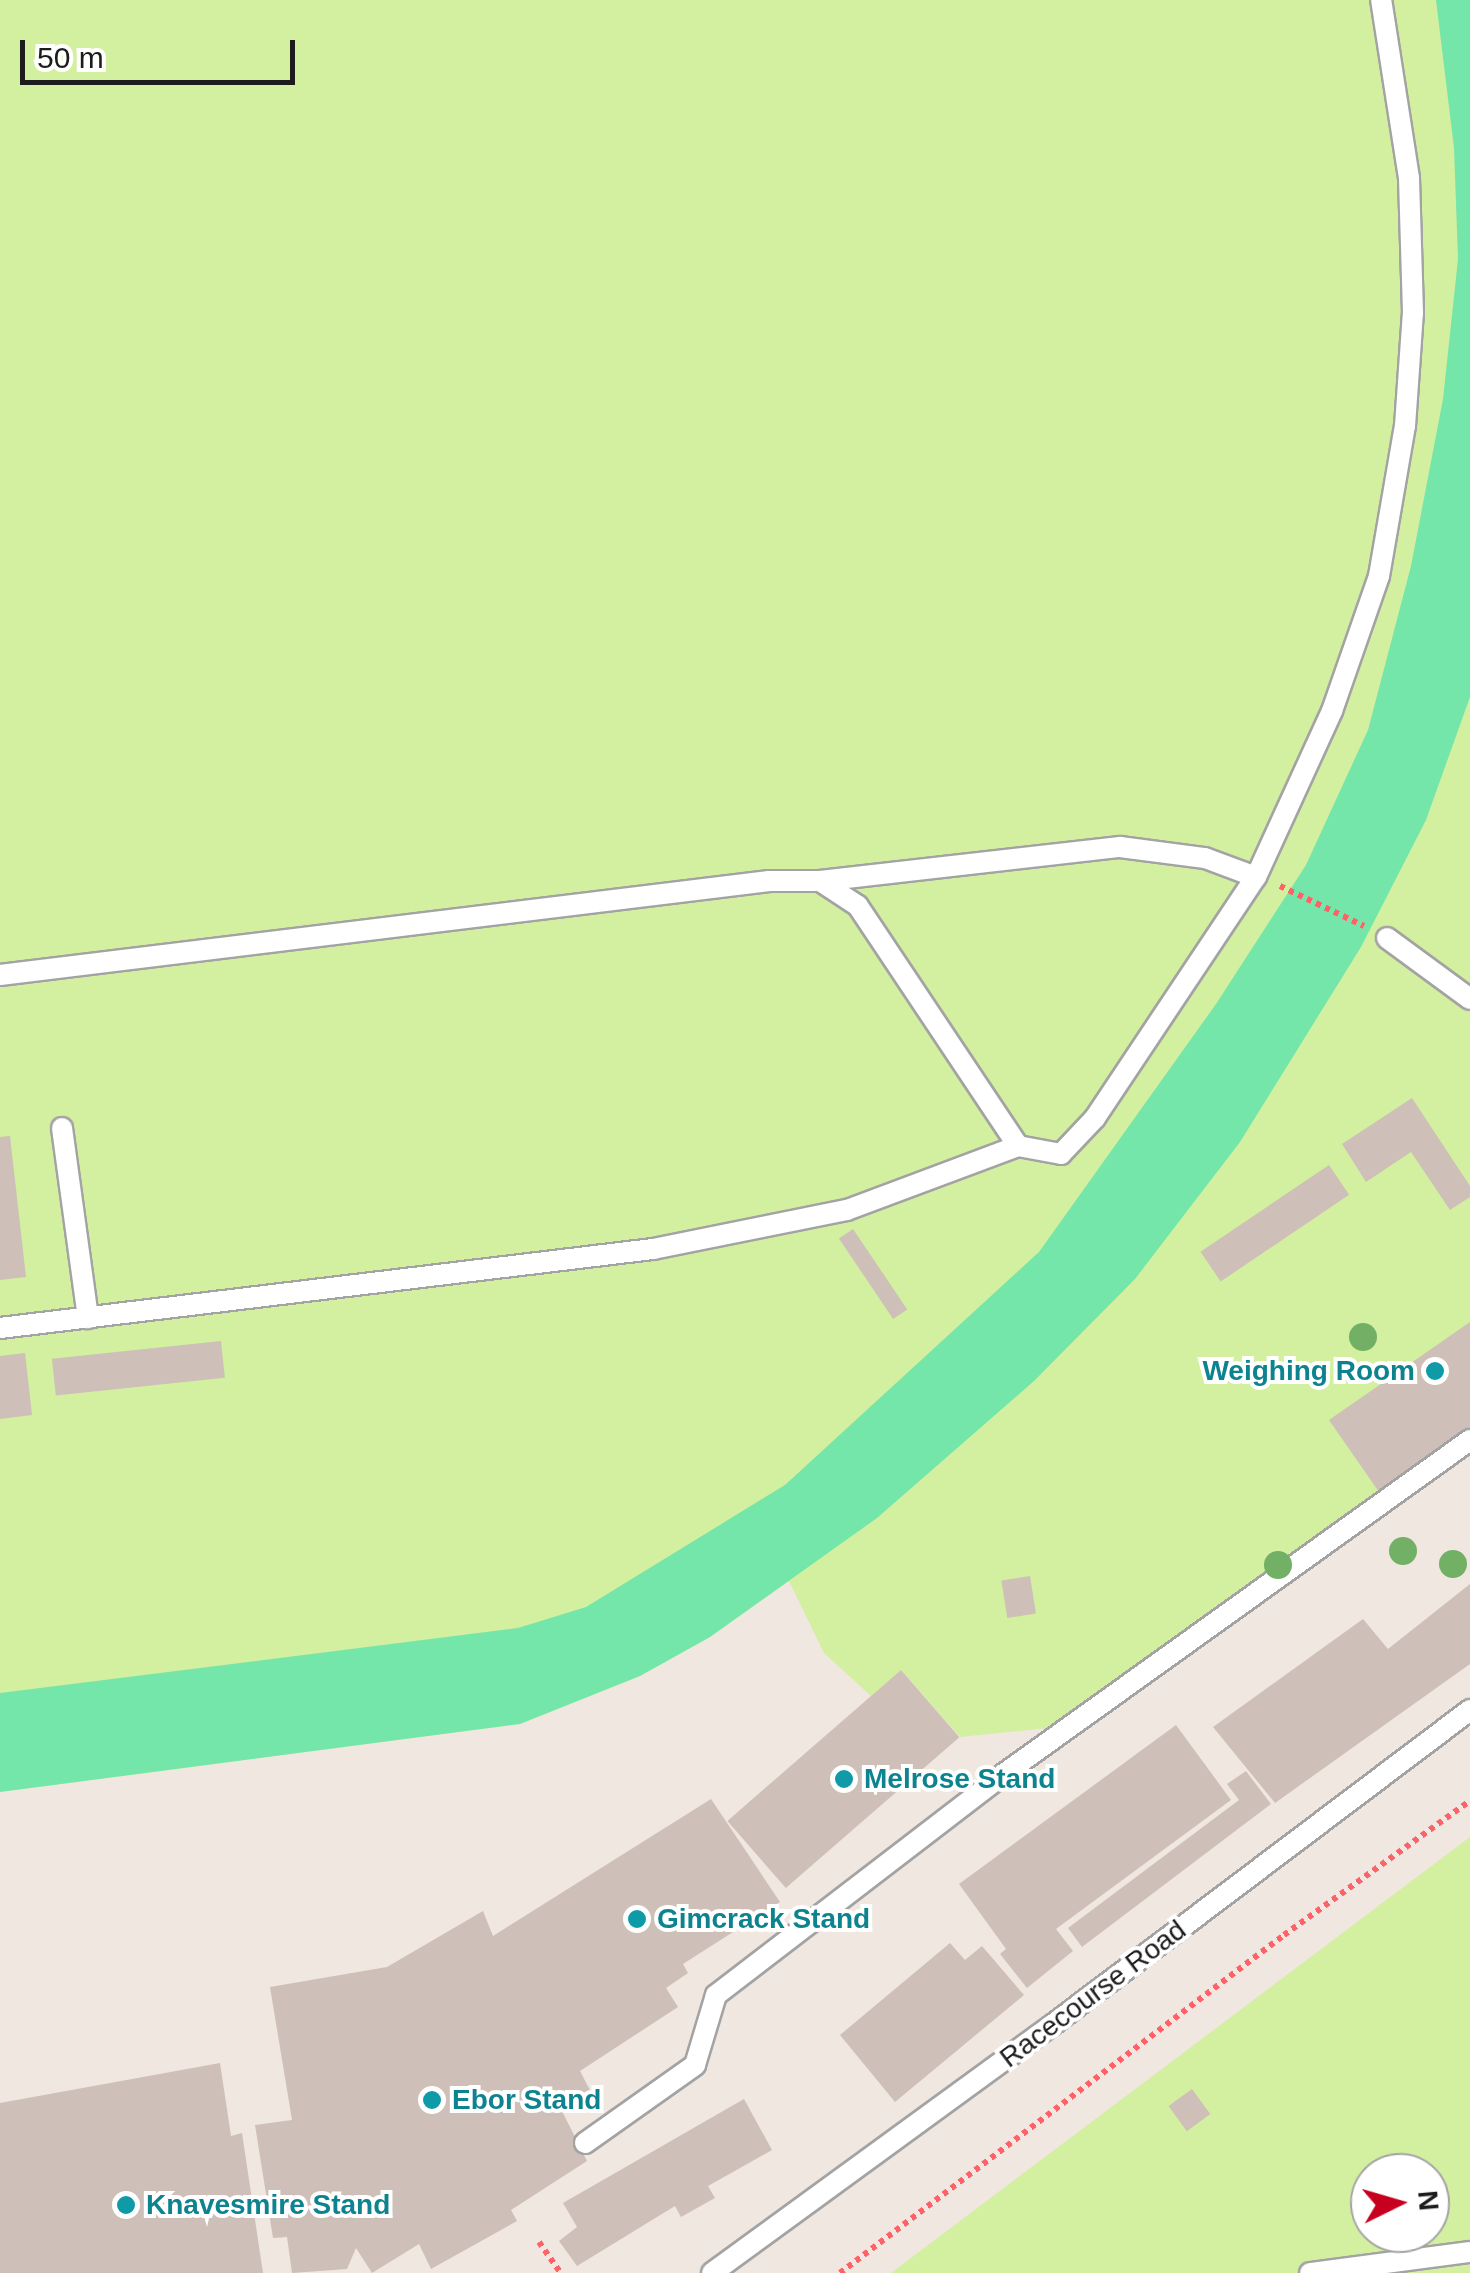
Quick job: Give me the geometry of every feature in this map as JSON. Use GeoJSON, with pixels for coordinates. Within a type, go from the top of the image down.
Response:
{"type":"FeatureCollection","features":[{"type":"Feature","properties":{"kind":"lane"},"geometry":{"type":"LineString","coordinates":[[0,1328],[653,1249],[847,1210],[1018,1146],[1061,1154],[1095,1118],[1256,877],[1332,710],[1379,576],[1405,426],[1413,314],[1409,178],[1382,0]]}},
{"type":"Feature","properties":{"kind":"lane"},"geometry":{"type":"LineString","coordinates":[[0,975],[769,882],[820,881],[1120,847],[1205,858],[1256,877]]}},
{"type":"Feature","properties":{"kind":"lane"},"geometry":{"type":"LineString","coordinates":[[820,881],[858,906],[1018,1146]]}},
{"type":"Feature","properties":{"kind":"lane"},"geometry":{"type":"LineString","coordinates":[[1386,938],[1470,999]]}},
{"type":"Feature","properties":{"kind":"lane"},"geometry":{"type":"LineString","coordinates":[[62,1128],[88,1318]]}},
{"type":"Feature","properties":{"kind":"lane"},"geometry":{"type":"LineString","coordinates":[[585,2143],[695,2065],[716,1995],[1001,1776],[1470,1440]]}},
{"type":"Feature","properties":{"kind":"lane","name":"Racecourse Road"},"geometry":{"type":"LineString","coordinates":[[712,2273],[1051,2026],[1470,1710]]}},
{"type":"Feature","properties":{"kind":"lane"},"geometry":{"type":"LineString","coordinates":[[1310,2273],[1470,2252]]}},
{"type":"Feature","properties":{"kind":"path"},"geometry":{"type":"LineString","coordinates":[[1256,877],[1386,938]]}},
{"type":"Feature","properties":{"kind":"path"},"geometry":{"type":"LineString","coordinates":[[840,2273],[1252,1958],[1470,1800]]}},
{"type":"Feature","properties":{"kind":"path"},"geometry":{"type":"LineString","coordinates":[[539,2242],[561,2273]]}},
{"type":"Feature","properties":{"kind":"green space"},"geometry":{"type":"Polygon","coordinates":[[[0,0],[1470,0],[1470,1429],[1057,1727],[960,1737],[901,1670],[871,1696],[824,1653],[789,1581],[710,1637],[640,1676],[520,1724],[0,1792],[0,0]]]}},
{"type":"Feature","properties":{"kind":"green space"},"geometry":{"type":"Polygon","coordinates":[[[1436,0],[1470,0],[1470,697],[1426,820],[1361,947],[1240,1142],[1135,1279],[1034,1381],[877,1518],[710,1637],[640,1676],[520,1724],[0,1792],[0,1693],[518,1628],[586,1607],[785,1485],[1039,1252],[1216,1004],[1306,865],[1368,730],[1411,566],[1443,399],[1458,259],[1454,148],[1436,0]]]}},
{"type":"Feature","properties":{"kind":"green space"},"geometry":{"type":"Polygon","coordinates":[[[1470,1837],[1470,2273],[891,2273],[1470,1837]]]}},
{"type":"Feature","properties":{"kind":"building"},"geometry":{"type":"Polygon","coordinates":[[[1412,1098],[1470,1186],[1470,1197],[1450,1210],[1411,1152],[1366,1182],[1342,1144],[1412,1098]]]}},
{"type":"Feature","properties":{"kind":"building"},"geometry":{"type":"Polygon","coordinates":[[[10,1136],[26,1277],[0,1280],[0,1137],[10,1136]]]}},
{"type":"Feature","properties":{"kind":"building"},"geometry":{"type":"Polygon","coordinates":[[[1329,1165],[1349,1195],[1221,1282],[1200,1252],[1329,1165]]]}},
{"type":"Feature","properties":{"kind":"building"},"geometry":{"type":"Polygon","coordinates":[[[853,1229],[907,1309],[893,1319],[839,1239],[853,1229]]]}},
{"type":"Feature","properties":{"kind":"building","name":"Weighing Room"},"geometry":{"type":"Polygon","coordinates":[[[1470,1322],[1470,1429],[1379,1492],[1329,1420],[1470,1322]]]}},
{"type":"Feature","properties":{"kind":"building"},"geometry":{"type":"Polygon","coordinates":[[[221,1341],[225,1378],[56,1396],[52,1359],[221,1341]]]}},
{"type":"Feature","properties":{"kind":"building"},"geometry":{"type":"Polygon","coordinates":[[[25,1353],[32,1415],[0,1419],[0,1356],[25,1353]]]}},
{"type":"Feature","properties":{"kind":"building"},"geometry":{"type":"Polygon","coordinates":[[[1030,1576],[1036,1614],[1007,1618],[1001,1581],[1030,1576]]]}},
{"type":"Feature","properties":{"kind":"building"},"geometry":{"type":"Polygon","coordinates":[[[1470,1584],[1470,1664],[1275,1803],[1213,1727],[1363,1619],[1388,1649],[1470,1584]]]}},
{"type":"Feature","properties":{"kind":"building","name":"Melrose Stand"},"geometry":{"type":"Polygon","coordinates":[[[901,1670],[959,1737],[786,1888],[727,1821],[901,1670]]]}},
{"type":"Feature","properties":{"kind":"building"},"geometry":{"type":"Polygon","coordinates":[[[1176,1725],[1231,1800],[1056,1929],[1073,1951],[1027,1988],[1000,1954],[1006,1949],[959,1884],[1176,1725]]]}},
{"type":"Feature","properties":{"kind":"building"},"geometry":{"type":"Polygon","coordinates":[[[1246,1771],[1271,1804],[1082,1947],[1068,1928],[1239,1800],[1227,1784],[1246,1771]]]}},
{"type":"Feature","properties":{"kind":"building","name":"Ebor Stand"},"geometry":{"type":"Polygon","coordinates":[[[711,1799],[780,1902],[683,1964],[688,1973],[666,1988],[678,2007],[580,2071],[591,2092],[561,2109],[587,2161],[511,2210],[517,2221],[431,2269],[419,2244],[372,2273],[356,2248],[347,2269],[292,2273],[287,2237],[273,2238],[255,2125],[292,2120],[270,1987],[387,1967],[483,1911],[493,1936],[711,1799]]]}},
{"type":"Feature","properties":{"kind":"building"},"geometry":{"type":"Polygon","coordinates":[[[950,1943],[965,1960],[982,1946],[1024,1995],[895,2102],[840,2035],[950,1943]]]}},
{"type":"Feature","properties":{"kind":"building","name":"Knavesmire Stand"},"geometry":{"type":"Polygon","coordinates":[[[220,2063],[231,2136],[242,2133],[263,2273],[0,2273],[0,2103],[220,2063]]]}},
{"type":"Feature","properties":{"kind":"building"},"geometry":{"type":"Polygon","coordinates":[[[1192,2089],[1210,2114],[1187,2131],[1169,2106],[1192,2089]]]}},
{"type":"Feature","properties":{"kind":"building"},"geometry":{"type":"Polygon","coordinates":[[[744,2099],[772,2150],[708,2186],[715,2198],[681,2217],[675,2206],[577,2266],[559,2241],[577,2227],[563,2203],[744,2099]]]}},
{"type":"Feature","properties":{"kind":"place","name":"Weighing Room"},"geometry":{"type":"Point","coordinates":[1435,1371]}},
{"type":"Feature","properties":{"kind":"place","name":"Melrose Stand"},"geometry":{"type":"Point","coordinates":[844,1779]}},
{"type":"Feature","properties":{"kind":"place","name":"Gimcrack Stand"},"geometry":{"type":"Point","coordinates":[637,1919]}},
{"type":"Feature","properties":{"kind":"place","name":"Ebor Stand"},"geometry":{"type":"Point","coordinates":[432,2100]}},
{"type":"Feature","properties":{"kind":"place","name":"Knavesmire Stand"},"geometry":{"type":"Point","coordinates":[126,2205]}}]}
